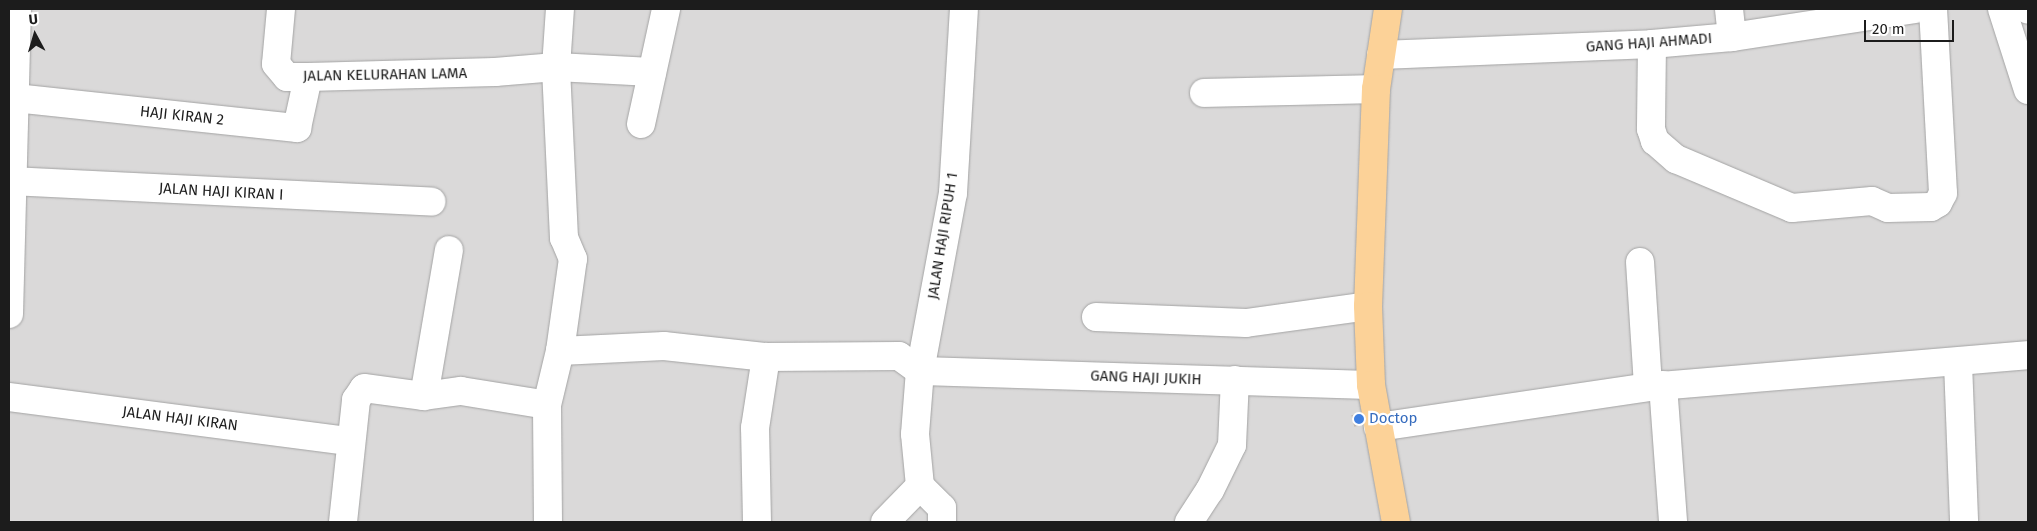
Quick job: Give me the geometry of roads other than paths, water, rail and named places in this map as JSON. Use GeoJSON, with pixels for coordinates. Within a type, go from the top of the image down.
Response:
{"type":"FeatureCollection","features":[{"type":"Feature","properties":{"kind":"main road"},"geometry":{"type":"LineString","coordinates":[[1388,9],[1376,88],[1368,306],[1372,385],[1396,522]]}},
{"type":"Feature","properties":{"kind":"street"},"geometry":{"type":"LineString","coordinates":[[9,314],[10,181],[15,98],[12,47],[17,9]]}},
{"type":"Feature","properties":{"kind":"street","name":"JALAN KELURAHAN LAMA"},"geometry":{"type":"LineString","coordinates":[[281,9],[276,64],[287,77],[495,72],[556,66],[652,72]]}},
{"type":"Feature","properties":{"kind":"street"},"geometry":{"type":"LineString","coordinates":[[548,522],[547,405],[560,351],[573,259],[564,238],[556,66],[560,9]]}},
{"type":"Feature","properties":{"kind":"street"},"geometry":{"type":"LineString","coordinates":[[642,124],[666,9]]}},
{"type":"Feature","properties":{"kind":"street","name":"JALAN HAJI RIPUH 1"},"geometry":{"type":"LineString","coordinates":[[920,486],[915,434],[920,372],[953,193],[964,9]]}},
{"type":"Feature","properties":{"kind":"street"},"geometry":{"type":"LineString","coordinates":[[1729,9],[1732,37]]}},
{"type":"Feature","properties":{"kind":"street","name":"GANG HAJI AHMADI"},"geometry":{"type":"LineString","coordinates":[[1382,55],[1652,44],[1732,37],[1915,9]]}},
{"type":"Feature","properties":{"kind":"street"},"geometry":{"type":"LineString","coordinates":[[1652,44],[1651,129],[1655,141],[1676,159],[1792,208],[1872,201],[1888,208],[1930,207],[1938,203],[1942,193],[1933,9]]}},
{"type":"Feature","properties":{"kind":"street"},"geometry":{"type":"LineString","coordinates":[[2002,9],[2028,90]]}},
{"type":"Feature","properties":{"kind":"street","name":"HAJI KIRAN 2"},"geometry":{"type":"LineString","coordinates":[[15,98],[297,128],[308,77]]}},
{"type":"Feature","properties":{"kind":"street"},"geometry":{"type":"LineString","coordinates":[[1204,93],[1376,88]]}},
{"type":"Feature","properties":{"kind":"street","name":"JALAN HAJI KIRAN I"},"geometry":{"type":"LineString","coordinates":[[10,181],[431,202]]}},
{"type":"Feature","properties":{"kind":"street"},"geometry":{"type":"LineString","coordinates":[[424,396],[449,250]]}},
{"type":"Feature","properties":{"kind":"street"},"geometry":{"type":"LineString","coordinates":[[1640,262],[1673,522]]}},
{"type":"Feature","properties":{"kind":"street"},"geometry":{"type":"LineString","coordinates":[[1096,317],[1246,323],[1368,306]]}},
{"type":"Feature","properties":{"kind":"street"},"geometry":{"type":"LineString","coordinates":[[560,351],[664,346],[766,357],[899,356],[920,372]]}},
{"type":"Feature","properties":{"kind":"street"},"geometry":{"type":"LineString","coordinates":[[1378,427],[1655,386],[1958,363],[2028,355]]}},
{"type":"Feature","properties":{"kind":"street"},"geometry":{"type":"LineString","coordinates":[[757,522],[755,428],[766,357]]}},
{"type":"Feature","properties":{"kind":"street"},"geometry":{"type":"LineString","coordinates":[[1958,363],[1964,522]]}},
{"type":"Feature","properties":{"kind":"street","name":"GANG HAJI JUKIH"},"geometry":{"type":"LineString","coordinates":[[920,372],[1372,385]]}},
{"type":"Feature","properties":{"kind":"street"},"geometry":{"type":"LineString","coordinates":[[1188,522],[1210,490],[1232,445],[1235,380]]}},
{"type":"Feature","properties":{"kind":"street"},"geometry":{"type":"LineString","coordinates":[[343,522],[350,441],[356,400],[364,388],[424,396],[462,391],[547,405]]}},
{"type":"Feature","properties":{"kind":"street","name":"JALAN HAJI KIRAN"},"geometry":{"type":"LineString","coordinates":[[9,397],[350,441]]}},
{"type":"Feature","properties":{"kind":"street"},"geometry":{"type":"LineString","coordinates":[[885,522],[920,486],[942,508],[942,522]]}},
{"type":"Feature","properties":{"kind":"place","name":"Doctop"},"geometry":{"type":"Point","coordinates":[1359,419]}}]}
